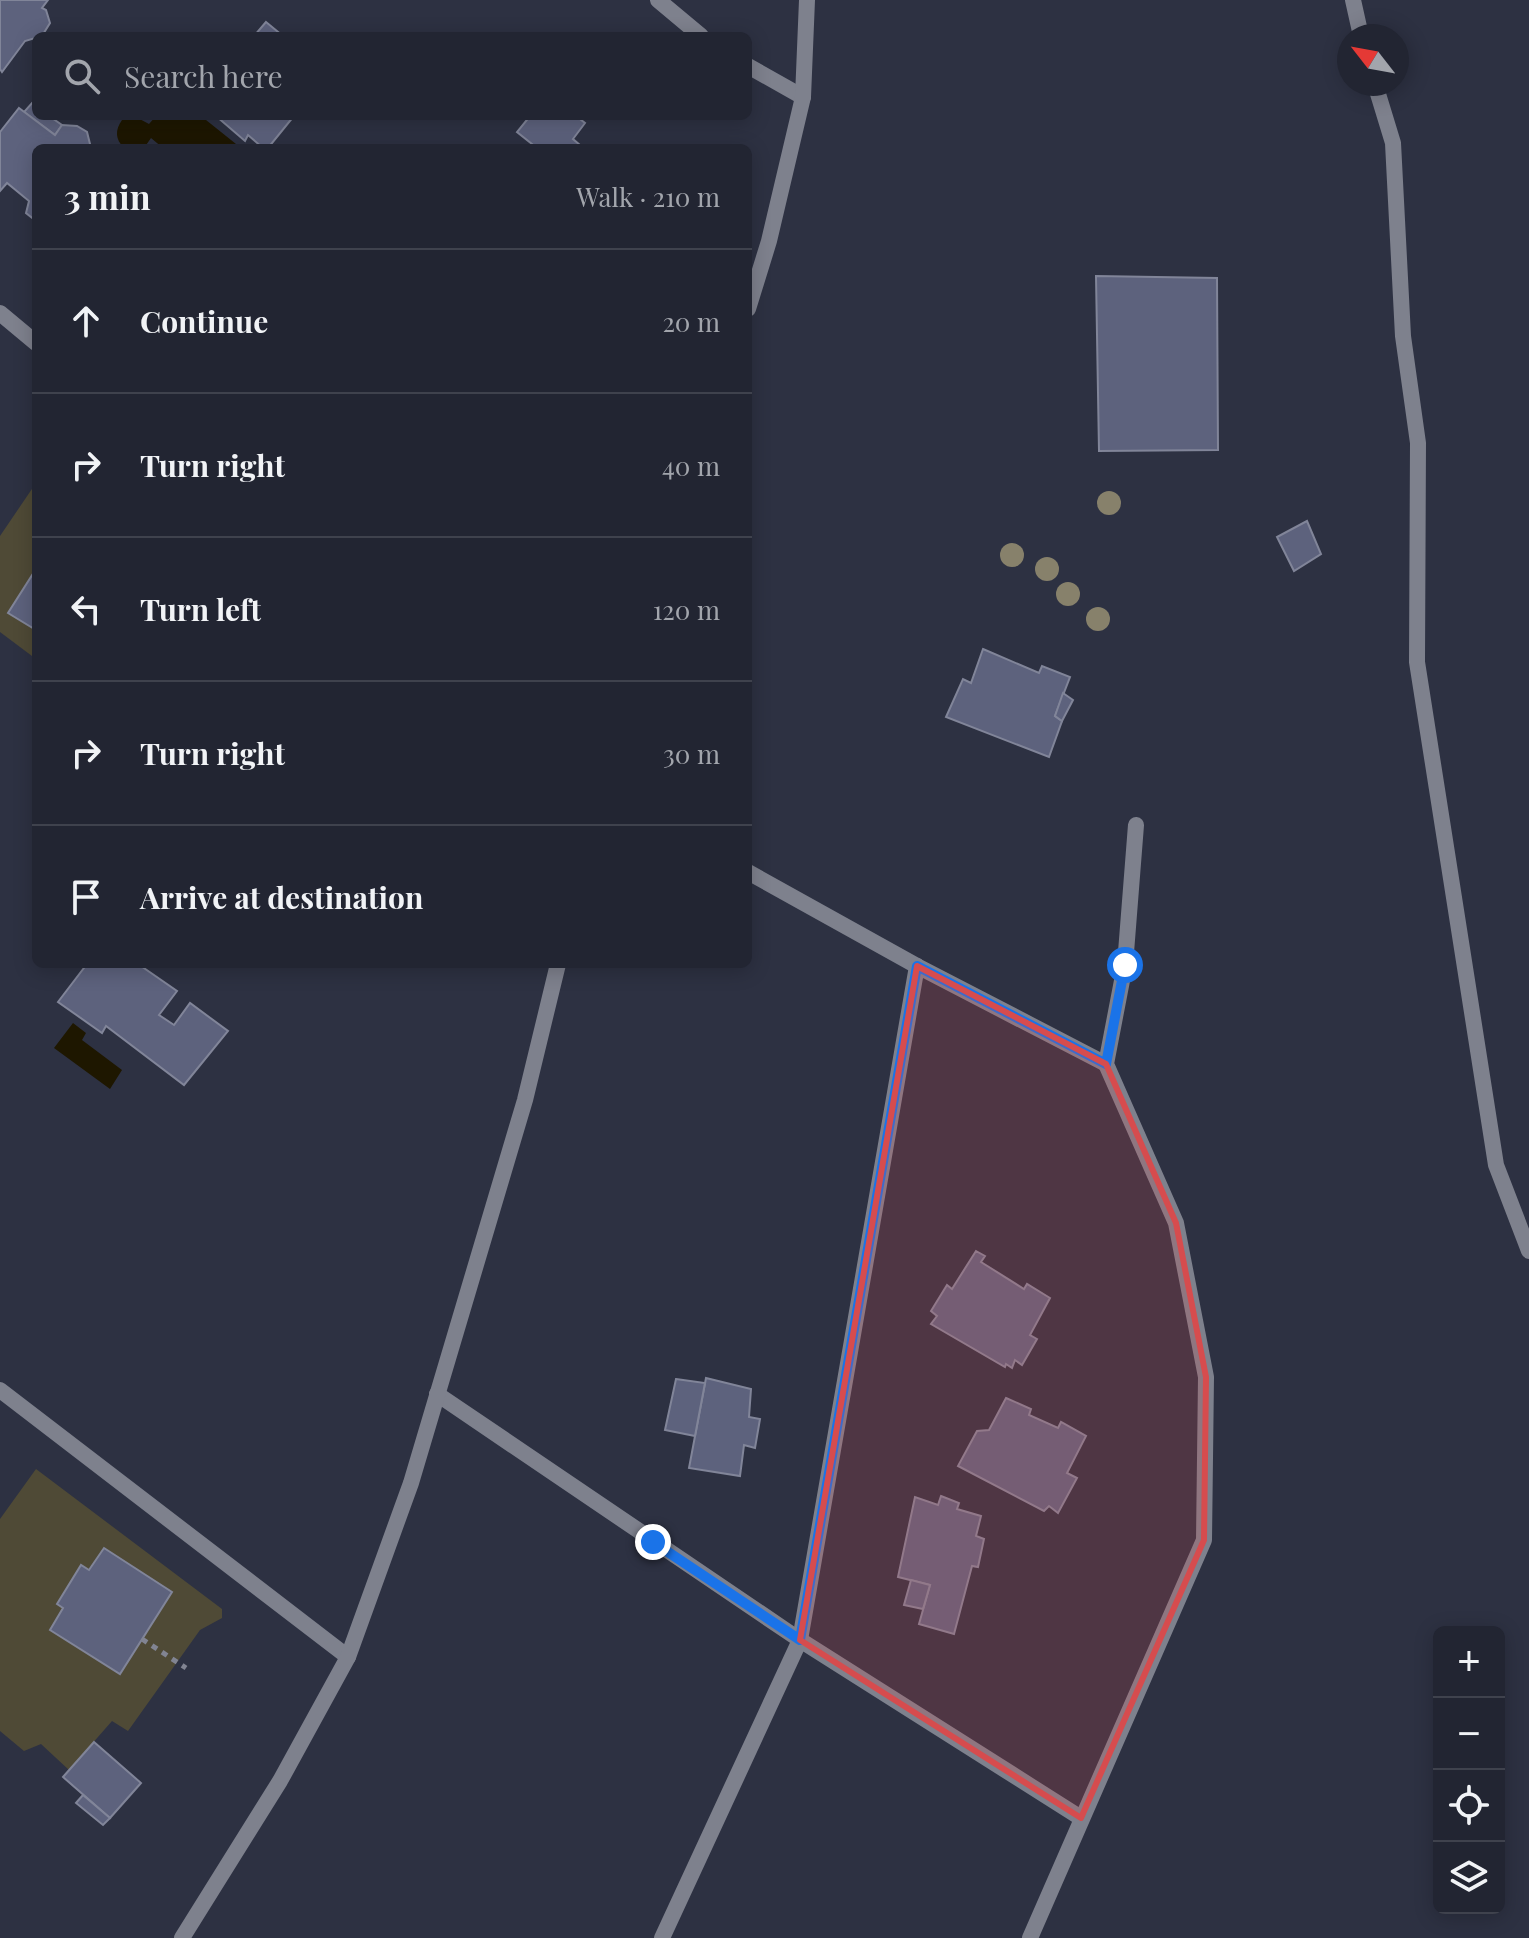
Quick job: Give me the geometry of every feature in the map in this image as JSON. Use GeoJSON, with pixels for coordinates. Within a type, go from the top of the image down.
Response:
{"type":"FeatureCollection","features":[{"type":"Feature","properties":{"kind":"street"},"geometry":{"type":"LineString","coordinates":[[658,0],[696,32]]}},
{"type":"Feature","properties":{"kind":"street"},"geometry":{"type":"LineString","coordinates":[[752,296],[769,241],[803,97],[807,0]]}},
{"type":"Feature","properties":{"kind":"street"},"geometry":{"type":"LineString","coordinates":[[1350,4],[1357,24]]}},
{"type":"Feature","properties":{"kind":"street"},"geometry":{"type":"LineString","coordinates":[[752,68],[803,97]]}},
{"type":"Feature","properties":{"kind":"street"},"geometry":{"type":"LineString","coordinates":[[1379,96],[1393,143],[1403,336],[1418,443],[1417,662],[1496,1165],[1529,1251]]}},
{"type":"Feature","properties":{"kind":"street"},"geometry":{"type":"LineString","coordinates":[[0,313],[32,340]]}},
{"type":"Feature","properties":{"kind":"street"},"geometry":{"type":"LineString","coordinates":[[1030,1938],[1204,1540],[1206,1377],[1176,1223],[1106,1064],[1125,965],[1136,825]]}},
{"type":"Feature","properties":{"kind":"street"},"geometry":{"type":"LineString","coordinates":[[752,874],[917,966],[1106,1064]]}},
{"type":"Feature","properties":{"kind":"street"},"geometry":{"type":"LineString","coordinates":[[662,1938],[800,1640],[917,966]]}},
{"type":"Feature","properties":{"kind":"street"},"geometry":{"type":"LineString","coordinates":[[186,1936],[280,1781],[348,1657],[411,1483],[525,1100],[557,968]]}},
{"type":"Feature","properties":{"kind":"street"},"geometry":{"type":"LineString","coordinates":[[0,1390],[348,1657]]}},
{"type":"Feature","properties":{"kind":"street"},"geometry":{"type":"LineString","coordinates":[[437,1394],[800,1640],[1081,1818]]}},
{"type":"Feature","properties":{"kind":"path"},"geometry":{"type":"LineString","coordinates":[[142,1639],[186,1668]]}},
{"type":"Feature","properties":{"kind":"highlighted area"},"geometry":{"type":"Polygon","coordinates":[[[917,966],[1106,1064],[1176,1223],[1206,1377],[1204,1540],[1081,1818],[800,1640],[917,966]]]}},
{"type":"Feature","properties":{"kind":"shaded area"},"geometry":{"type":"Polygon","coordinates":[[[122,120],[142,120],[149,124],[152,120],[206,120],[236,144],[158,144],[151,138],[147,144],[121,144],[118,127],[122,120]]]}},
{"type":"Feature","properties":{"kind":"shaded area"},"geometry":{"type":"Polygon","coordinates":[[[32,489],[32,576],[9,613],[32,627],[32,656],[0,632],[0,536],[32,489]]]}},
{"type":"Feature","properties":{"kind":"shaded area"},"geometry":{"type":"Polygon","coordinates":[[[73,1023],[86,1033],[82,1040],[122,1070],[110,1089],[54,1048],[73,1023]]]}},
{"type":"Feature","properties":{"kind":"shaded area"},"geometry":{"type":"Polygon","coordinates":[[[36,1469],[222,1609],[222,1618],[200,1630],[128,1731],[112,1721],[69,1770],[41,1744],[24,1751],[0,1731],[0,1519],[36,1469]]]}},
{"type":"Feature","properties":{"kind":"building"},"geometry":{"type":"Polygon","coordinates":[[[0,0],[48,0],[42,8],[46,10],[50,23],[44,32],[32,32],[32,39],[25,41],[2,72],[0,0]]]}},
{"type":"Feature","properties":{"kind":"building"},"geometry":{"type":"Polygon","coordinates":[[[266,22],[278,32],[257,32],[266,22]]]}},
{"type":"Feature","properties":{"kind":"building"},"geometry":{"type":"Polygon","coordinates":[[[32,103],[32,118],[24,112],[32,103]]]}},
{"type":"Feature","properties":{"kind":"building"},"geometry":{"type":"Polygon","coordinates":[[[19,108],[55,135],[62,125],[77,126],[87,132],[90,144],[32,144],[32,218],[26,213],[29,201],[7,183],[0,191],[0,132],[19,108]]]}},
{"type":"Feature","properties":{"kind":"building"},"geometry":{"type":"Polygon","coordinates":[[[35,120],[55,120],[62,125],[55,135],[35,120]]]}},
{"type":"Feature","properties":{"kind":"building"},"geometry":{"type":"Polygon","coordinates":[[[221,120],[291,120],[271,144],[258,144],[248,135],[245,141],[221,120]]]}},
{"type":"Feature","properties":{"kind":"building"},"geometry":{"type":"Polygon","coordinates":[[[527,120],[581,120],[585,123],[573,139],[579,144],[532,144],[517,132],[527,120]]]}},
{"type":"Feature","properties":{"kind":"building"},"geometry":{"type":"Polygon","coordinates":[[[1096,276],[1217,278],[1218,450],[1099,451],[1096,276]]]}},
{"type":"Feature","properties":{"kind":"building"},"geometry":{"type":"Polygon","coordinates":[[[1307,521],[1321,554],[1294,571],[1277,537],[1307,521]]]}},
{"type":"Feature","properties":{"kind":"building"},"geometry":{"type":"Polygon","coordinates":[[[32,575],[32,628],[8,613],[32,575]]]}},
{"type":"Feature","properties":{"kind":"building"},"geometry":{"type":"Polygon","coordinates":[[[983,649],[1039,673],[1042,666],[1070,677],[1055,716],[1062,721],[1049,757],[946,717],[963,679],[971,683],[983,649]]]}},
{"type":"Feature","properties":{"kind":"building"},"geometry":{"type":"Polygon","coordinates":[[[1063,693],[1073,700],[1062,721],[1055,716],[1063,693]]]}},
{"type":"Feature","properties":{"kind":"building"},"geometry":{"type":"Polygon","coordinates":[[[84,968],[144,968],[177,991],[159,1015],[174,1025],[190,1003],[228,1031],[184,1085],[106,1026],[102,1033],[58,1002],[84,968]]]}},
{"type":"Feature","properties":{"kind":"building"},"geometry":{"type":"Polygon","coordinates":[[[976,1251],[985,1256],[981,1262],[1024,1289],[1027,1284],[1050,1298],[1030,1335],[1037,1339],[1022,1365],[1015,1360],[1012,1368],[1006,1364],[1005,1367],[931,1324],[937,1316],[931,1311],[947,1285],[952,1289],[976,1251]]]}},
{"type":"Feature","properties":{"kind":"building"},"geometry":{"type":"Polygon","coordinates":[[[706,1378],[751,1389],[749,1417],[760,1419],[755,1448],[744,1445],[740,1476],[689,1468],[706,1378]]]}},
{"type":"Feature","properties":{"kind":"building"},"geometry":{"type":"Polygon","coordinates":[[[676,1379],[705,1383],[695,1436],[665,1430],[676,1379]]]}},
{"type":"Feature","properties":{"kind":"building"},"geometry":{"type":"Polygon","coordinates":[[[1006,1398],[1031,1409],[1029,1415],[1058,1428],[1061,1422],[1086,1436],[1067,1473],[1077,1478],[1058,1513],[1049,1506],[1044,1511],[958,1466],[977,1431],[989,1430],[1006,1398]]]}},
{"type":"Feature","properties":{"kind":"building"},"geometry":{"type":"Polygon","coordinates":[[[941,1496],[959,1503],[957,1509],[981,1516],[976,1536],[984,1539],[978,1567],[972,1566],[954,1634],[919,1624],[930,1585],[898,1577],[915,1497],[938,1505],[941,1496]]]}},
{"type":"Feature","properties":{"kind":"building"},"geometry":{"type":"Polygon","coordinates":[[[104,1548],[172,1592],[120,1674],[50,1630],[63,1608],[57,1604],[81,1565],[89,1570],[104,1548]]]}},
{"type":"Feature","properties":{"kind":"building"},"geometry":{"type":"Polygon","coordinates":[[[911,1580],[930,1585],[923,1609],[904,1605],[911,1580]]]}},
{"type":"Feature","properties":{"kind":"building"},"geometry":{"type":"Polygon","coordinates":[[[94,1742],[141,1783],[110,1818],[63,1777],[94,1742]]]}},
{"type":"Feature","properties":{"kind":"building"},"geometry":{"type":"Polygon","coordinates":[[[83,1795],[110,1818],[103,1825],[76,1803],[83,1795]]]}},
{"type":"Feature","properties":{"kind":"route"},"geometry":{"type":"LineString","coordinates":[[653,1542],[800,1640],[917,966],[1106,1064],[1125,965]]}}]}
